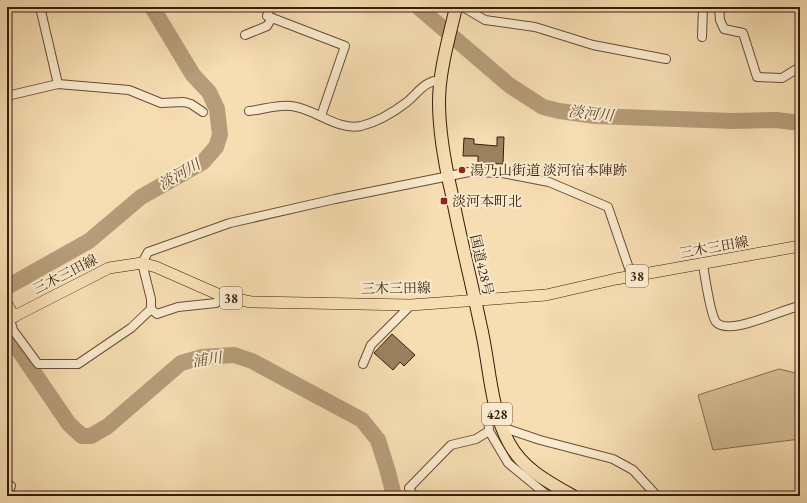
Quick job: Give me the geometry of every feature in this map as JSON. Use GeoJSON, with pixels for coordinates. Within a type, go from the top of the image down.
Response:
{"type":"FeatureCollection","features":[{"type":"Feature","properties":{"kind":"highway","name":"国道428号"},"geometry":{"type":"LineString","coordinates":[[456,7],[441,80],[439,102],[442,144],[480,323],[496,413],[509,444],[522,462],[544,479],[573,496]]}},
{"type":"Feature","properties":{"kind":"main road","name":"三木三田線"},"geometry":{"type":"LineString","coordinates":[[10,314],[109,268],[142,264],[170,272],[222,296],[251,302],[411,305],[546,295],[632,277],[800,246]]}},
{"type":"Feature","properties":{"kind":"street"},"geometry":{"type":"LineString","coordinates":[[40,7],[58,84]]}},
{"type":"Feature","properties":{"kind":"street"},"geometry":{"type":"LineString","coordinates":[[270,7],[267,16],[345,46],[320,116]]}},
{"type":"Feature","properties":{"kind":"street"},"geometry":{"type":"LineString","coordinates":[[463,7],[485,20],[535,27],[593,45],[666,59]]}},
{"type":"Feature","properties":{"kind":"street"},"geometry":{"type":"LineString","coordinates":[[702,37],[704,7]]}},
{"type":"Feature","properties":{"kind":"street"},"geometry":{"type":"LineString","coordinates":[[719,7],[720,20],[724,30],[743,33],[757,77],[782,78],[800,67]]}},
{"type":"Feature","properties":{"kind":"street"},"geometry":{"type":"LineString","coordinates":[[245,34],[267,26],[272,18]]}},
{"type":"Feature","properties":{"kind":"street"},"geometry":{"type":"LineString","coordinates":[[249,111],[283,105],[292,106],[344,125],[362,126],[393,112],[408,101],[423,85],[434,80],[441,80]]}},
{"type":"Feature","properties":{"kind":"street"},"geometry":{"type":"LineString","coordinates":[[7,96],[58,84],[129,90],[161,103],[184,102],[192,104],[202,112]]}},
{"type":"Feature","properties":{"kind":"street"},"geometry":{"type":"LineString","coordinates":[[10,314],[13,330],[38,364],[78,364],[131,328],[151,309],[151,299],[142,264],[148,252],[230,223],[448,175],[469,172],[502,173],[549,182],[608,207],[632,277]]}},
{"type":"Feature","properties":{"kind":"street"},"geometry":{"type":"LineString","coordinates":[[703,265],[713,314],[716,321],[724,327],[738,326],[800,306]]}},
{"type":"Feature","properties":{"kind":"street"},"geometry":{"type":"LineString","coordinates":[[151,309],[158,314],[178,307],[216,303],[222,296]]}},
{"type":"Feature","properties":{"kind":"street"},"geometry":{"type":"LineString","coordinates":[[363,364],[371,345],[411,305]]}},
{"type":"Feature","properties":{"kind":"street"},"geometry":{"type":"LineString","coordinates":[[496,413],[488,415],[489,431],[508,463],[548,496]]}},
{"type":"Feature","properties":{"kind":"street"},"geometry":{"type":"LineString","coordinates":[[501,427],[540,440],[613,459],[633,470],[657,496]]}},
{"type":"Feature","properties":{"kind":"street"},"geometry":{"type":"LineString","coordinates":[[414,496],[409,488],[451,445],[476,438],[489,431]]}},
{"type":"Feature","properties":{"kind":"street"},"geometry":{"type":"LineString","coordinates":[[7,484],[11,486],[7,495]]}},
{"type":"Feature","properties":{"kind":"shaded area"},"geometry":{"type":"Polygon","coordinates":[[[779,369],[800,374],[800,439],[713,450],[698,395],[779,369]]]}},
{"type":"Feature","properties":{"kind":"building"},"geometry":{"type":"Polygon","coordinates":[[[497,137],[504,137],[503,164],[478,163],[478,156],[463,156],[464,138],[474,139],[474,144],[497,146],[497,137]]]}},
{"type":"Feature","properties":{"kind":"building"},"geometry":{"type":"Polygon","coordinates":[[[392,334],[415,355],[404,366],[400,362],[393,370],[374,353],[392,334]]]}},
{"type":"Feature","properties":{"kind":"waterway","name":"淡河川"},"geometry":{"type":"LineString","coordinates":[[7,287],[89,241],[141,197],[203,162],[216,147],[220,135],[217,109],[209,92],[193,75],[152,7]]}},
{"type":"Feature","properties":{"kind":"waterway","name":"淡河川"},"geometry":{"type":"LineString","coordinates":[[418,7],[509,85],[543,107],[559,111],[595,116],[732,121],[776,120],[800,123]]}},
{"type":"Feature","properties":{"kind":"waterway","name":"浦川"},"geometry":{"type":"LineString","coordinates":[[7,333],[69,424],[82,436],[91,436],[108,426],[181,363],[202,357],[234,355],[252,361],[362,420],[378,440],[394,496]]}},
{"type":"Feature","properties":{"kind":"place","name":"湯乃山街道 淡河宿本陣跡"},"geometry":{"type":"Point","coordinates":[462,170]}},
{"type":"Feature","properties":{"kind":"place","name":"淡河本町北"},"geometry":{"type":"Point","coordinates":[444,201]}}]}
